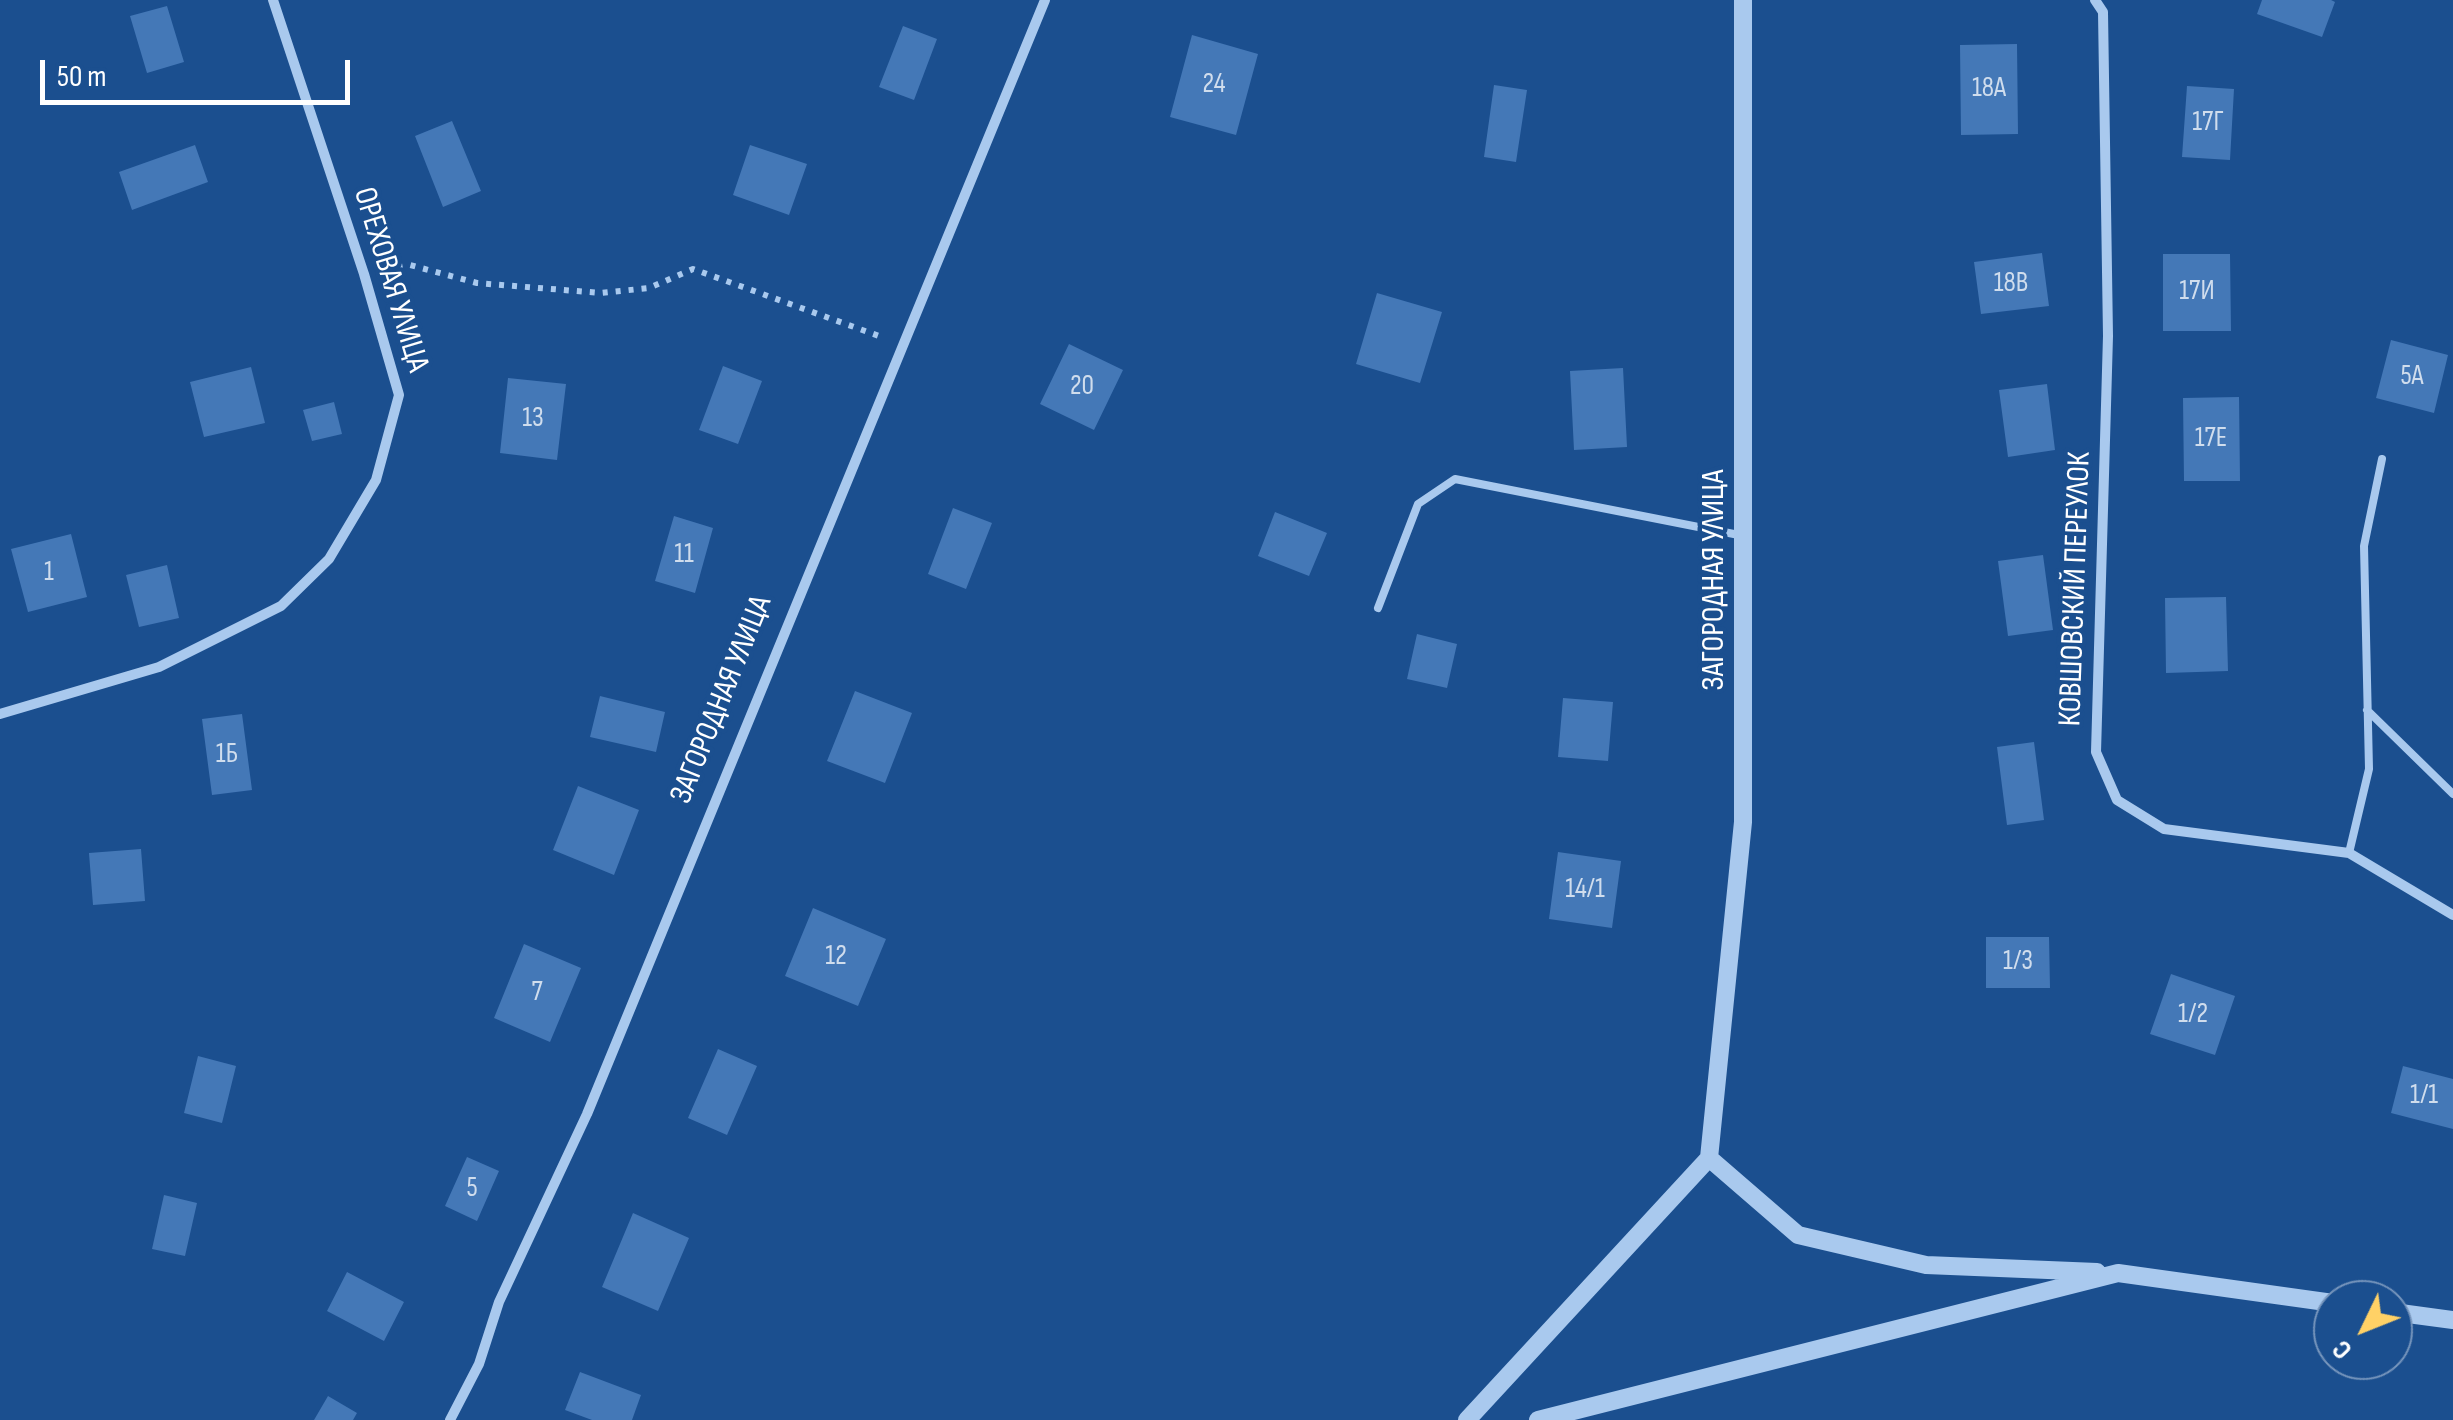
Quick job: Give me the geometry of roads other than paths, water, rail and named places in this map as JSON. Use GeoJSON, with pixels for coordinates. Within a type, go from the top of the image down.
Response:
{"type":"FeatureCollection","features":[{"type":"Feature","properties":{"kind":"street","name":"ОРЕХОВАЯ УЛИЦА"},"geometry":{"type":"LineString","coordinates":[[0,714],[159,668],[280,606],[329,559],[376,480],[399,395],[364,274],[273,0]]}},
{"type":"Feature","properties":{"kind":"street","name":"ЗАГОРОДНАЯ УЛИЦА"},"geometry":{"type":"LineString","coordinates":[[450,1420],[479,1364],[499,1302],[587,1114],[1045,0]]}},
{"type":"Feature","properties":{"kind":"street","name":"ЗАГОРОДНАЯ УЛИЦА"},"geometry":{"type":"LineString","coordinates":[[1709,1158],[1743,822],[1744,0]]}},
{"type":"Feature","properties":{"kind":"street","name":"КОВШОВСКИЙ ПЕРЕУЛОК"},"geometry":{"type":"LineString","coordinates":[[2095,0],[2102,12],[2108,336],[2096,752],[2116,800],[2164,829],[2349,853],[2453,916]]}},
{"type":"Feature","properties":{"kind":"street"},"geometry":{"type":"LineString","coordinates":[[1468,1420],[1709,1158],[1798,1235],[1926,1264],[2118,1273],[2313,1300]]}},
{"type":"Feature","properties":{"kind":"street"},"geometry":{"type":"LineString","coordinates":[[1538,1420],[2118,1273]]}},
{"type":"Feature","properties":{"kind":"street"},"geometry":{"type":"LineString","coordinates":[[2413,1315],[2453,1320]]}},
{"type":"Feature","properties":{"kind":"lane"},"geometry":{"type":"LineString","coordinates":[[2349,853],[2369,769],[2364,546],[2382,459]]}},
{"type":"Feature","properties":{"kind":"lane"},"geometry":{"type":"LineString","coordinates":[[1378,608],[1418,504],[1455,479],[1746,536]]}},
{"type":"Feature","properties":{"kind":"lane"},"geometry":{"type":"LineString","coordinates":[[2367,710],[2453,794]]}}]}
